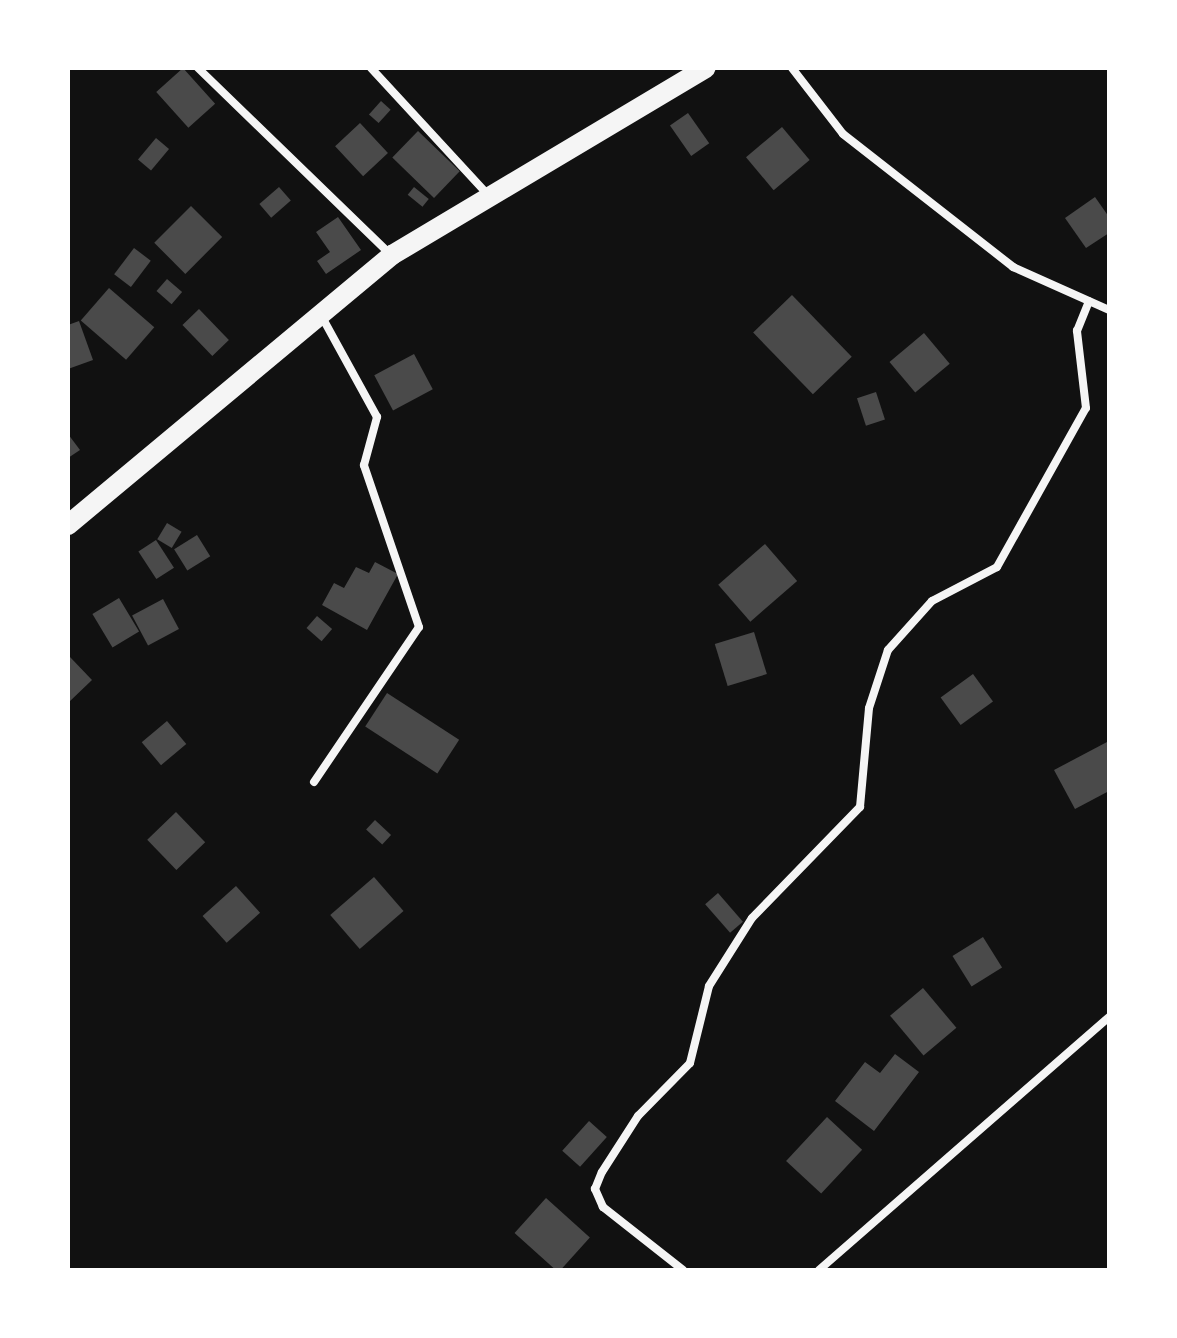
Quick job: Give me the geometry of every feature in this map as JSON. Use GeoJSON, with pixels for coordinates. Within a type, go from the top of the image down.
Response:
{"type":"FeatureCollection","features":[{"type":"Feature","properties":{"kind":"main road"},"geometry":{"type":"LineString","coordinates":[[68,525],[392,255],[706,68]]}},
{"type":"Feature","properties":{"kind":"street"},"geometry":{"type":"LineString","coordinates":[[371,68],[490,197]]}},
{"type":"Feature","properties":{"kind":"street"},"geometry":{"type":"LineString","coordinates":[[792,68],[843,134],[1013,267],[1109,310]]}},
{"type":"Feature","properties":{"kind":"street"},"geometry":{"type":"LineString","coordinates":[[204,70],[392,255]]}},
{"type":"Feature","properties":{"kind":"street"},"geometry":{"type":"LineString","coordinates":[[683,1270],[603,1207],[595,1189],[602,1172],[638,1116],[690,1063],[709,986],[752,918],[860,807],[869,708],[888,650],[932,601],[997,567],[1086,408],[1077,331],[1089,301]]}},
{"type":"Feature","properties":{"kind":"street"},"geometry":{"type":"LineString","coordinates":[[314,782],[419,627],[364,465],[377,417],[321,314]]}},
{"type":"Feature","properties":{"kind":"street"},"geometry":{"type":"LineString","coordinates":[[819,1270],[1109,1017]]}},
{"type":"Feature","properties":{"kind":"building"},"geometry":{"type":"Polygon","coordinates":[[[183,68],[215,104],[188,128],[156,92],[183,68]]]}},
{"type":"Feature","properties":{"kind":"building"},"geometry":{"type":"Polygon","coordinates":[[[381,101],[391,110],[379,123],[369,114],[381,101]]]}},
{"type":"Feature","properties":{"kind":"building"},"geometry":{"type":"Polygon","coordinates":[[[688,113],[709,143],[691,156],[670,126],[688,113]]]}},
{"type":"Feature","properties":{"kind":"building"},"geometry":{"type":"Polygon","coordinates":[[[360,123],[388,153],[363,176],[335,146],[360,123]]]}},
{"type":"Feature","properties":{"kind":"building"},"geometry":{"type":"Polygon","coordinates":[[[782,127],[810,160],[774,190],[746,157],[782,127]]]}},
{"type":"Feature","properties":{"kind":"building"},"geometry":{"type":"Polygon","coordinates":[[[418,131],[460,171],[434,198],[392,158],[418,131]]]}},
{"type":"Feature","properties":{"kind":"building"},"geometry":{"type":"Polygon","coordinates":[[[156,138],[169,149],[151,170],[138,159],[156,138]]]}},
{"type":"Feature","properties":{"kind":"building"},"geometry":{"type":"Polygon","coordinates":[[[279,187],[291,201],[271,218],[259,204],[279,187]]]}},
{"type":"Feature","properties":{"kind":"building"},"geometry":{"type":"Polygon","coordinates":[[[414,187],[429,199],[422,207],[408,195],[414,187]]]}},
{"type":"Feature","properties":{"kind":"building"},"geometry":{"type":"Polygon","coordinates":[[[1095,197],[1109,217],[1109,233],[1086,248],[1065,218],[1095,197]]]}},
{"type":"Feature","properties":{"kind":"building"},"geometry":{"type":"Polygon","coordinates":[[[191,206],[222,237],[185,274],[154,243],[191,206]]]}},
{"type":"Feature","properties":{"kind":"building"},"geometry":{"type":"Polygon","coordinates":[[[338,217],[361,250],[326,274],[317,261],[330,252],[316,232],[338,217]]]}},
{"type":"Feature","properties":{"kind":"building"},"geometry":{"type":"Polygon","coordinates":[[[134,248],[151,261],[131,287],[114,274],[134,248]]]}},
{"type":"Feature","properties":{"kind":"building"},"geometry":{"type":"Polygon","coordinates":[[[167,279],[182,292],[172,304],[157,291],[167,279]]]}},
{"type":"Feature","properties":{"kind":"building"},"geometry":{"type":"Polygon","coordinates":[[[109,288],[154,327],[126,360],[81,320],[109,288]]]}},
{"type":"Feature","properties":{"kind":"building"},"geometry":{"type":"Polygon","coordinates":[[[792,295],[852,357],[813,394],[753,333],[792,295]]]}},
{"type":"Feature","properties":{"kind":"building"},"geometry":{"type":"Polygon","coordinates":[[[199,309],[229,340],[212,356],[182,325],[199,309]]]}},
{"type":"Feature","properties":{"kind":"building"},"geometry":{"type":"Polygon","coordinates":[[[79,321],[93,360],[68,369],[68,325],[79,321]]]}},
{"type":"Feature","properties":{"kind":"building"},"geometry":{"type":"Polygon","coordinates":[[[924,333],[950,364],[915,393],[890,362],[924,333]]]}},
{"type":"Feature","properties":{"kind":"building"},"geometry":{"type":"Polygon","coordinates":[[[414,354],[433,389],[393,410],[374,375],[414,354]]]}},
{"type":"Feature","properties":{"kind":"building"},"geometry":{"type":"Polygon","coordinates":[[[876,392],[885,420],[866,426],[857,398],[876,392]]]}},
{"type":"Feature","properties":{"kind":"building"},"geometry":{"type":"Polygon","coordinates":[[[68,434],[80,450],[68,458],[68,434]]]}},
{"type":"Feature","properties":{"kind":"building"},"geometry":{"type":"Polygon","coordinates":[[[167,523],[182,532],[172,548],[157,539],[167,523]]]}},
{"type":"Feature","properties":{"kind":"building"},"geometry":{"type":"Polygon","coordinates":[[[197,535],[210,556],[187,571],[174,549],[197,535]]]}},
{"type":"Feature","properties":{"kind":"building"},"geometry":{"type":"Polygon","coordinates":[[[156,540],[174,568],[156,579],[138,551],[156,540]]]}},
{"type":"Feature","properties":{"kind":"building"},"geometry":{"type":"Polygon","coordinates":[[[765,544],[797,581],[750,622],[718,585],[765,544]]]}},
{"type":"Feature","properties":{"kind":"building"},"geometry":{"type":"Polygon","coordinates":[[[375,562],[398,574],[367,630],[322,605],[334,583],[344,588],[356,567],[369,573],[375,562]]]}},
{"type":"Feature","properties":{"kind":"building"},"geometry":{"type":"Polygon","coordinates":[[[119,598],[139,631],[113,647],[92,614],[119,598]]]}},
{"type":"Feature","properties":{"kind":"building"},"geometry":{"type":"Polygon","coordinates":[[[163,599],[179,629],[148,645],[132,615],[163,599]]]}},
{"type":"Feature","properties":{"kind":"building"},"geometry":{"type":"Polygon","coordinates":[[[317,616],[332,629],[322,641],[307,628],[317,616]]]}},
{"type":"Feature","properties":{"kind":"building"},"geometry":{"type":"Polygon","coordinates":[[[754,632],[767,674],[728,686],[715,644],[754,632]]]}},
{"type":"Feature","properties":{"kind":"building"},"geometry":{"type":"Polygon","coordinates":[[[70,657],[92,680],[68,703],[68,660],[70,657]]]}},
{"type":"Feature","properties":{"kind":"building"},"geometry":{"type":"Polygon","coordinates":[[[973,674],[993,702],[961,725],[941,698],[973,674]]]}},
{"type":"Feature","properties":{"kind":"building"},"geometry":{"type":"Polygon","coordinates":[[[387,693],[459,740],[437,773],[365,727],[387,693]]]}},
{"type":"Feature","properties":{"kind":"building"},"geometry":{"type":"Polygon","coordinates":[[[167,721],[186,744],[161,765],[142,742],[167,721]]]}},
{"type":"Feature","properties":{"kind":"building"},"geometry":{"type":"Polygon","coordinates":[[[1107,742],[1109,791],[1075,809],[1054,770],[1107,742]]]}},
{"type":"Feature","properties":{"kind":"building"},"geometry":{"type":"Polygon","coordinates":[[[176,812],[205,842],[176,870],[147,840],[176,812]]]}},
{"type":"Feature","properties":{"kind":"building"},"geometry":{"type":"Polygon","coordinates":[[[375,820],[391,835],[382,845],[366,830],[375,820]]]}},
{"type":"Feature","properties":{"kind":"building"},"geometry":{"type":"Polygon","coordinates":[[[374,877],[404,911],[360,949],[330,915],[374,877]]]}},
{"type":"Feature","properties":{"kind":"building"},"geometry":{"type":"Polygon","coordinates":[[[236,886],[260,913],[227,943],[203,916],[236,886]]]}},
{"type":"Feature","properties":{"kind":"building"},"geometry":{"type":"Polygon","coordinates":[[[718,893],[743,922],[730,933],[705,904],[718,893]]]}},
{"type":"Feature","properties":{"kind":"building"},"geometry":{"type":"Polygon","coordinates":[[[983,937],[1002,968],[972,987],[952,956],[983,937]]]}},
{"type":"Feature","properties":{"kind":"building"},"geometry":{"type":"Polygon","coordinates":[[[923,988],[956,1028],[923,1055],[890,1016],[923,988]]]}},
{"type":"Feature","properties":{"kind":"building"},"geometry":{"type":"Polygon","coordinates":[[[895,1054],[919,1072],[874,1131],[835,1101],[865,1062],[880,1073],[895,1054]]]}},
{"type":"Feature","properties":{"kind":"building"},"geometry":{"type":"Polygon","coordinates":[[[827,1117],[862,1150],[821,1194],[786,1161],[827,1117]]]}},
{"type":"Feature","properties":{"kind":"building"},"geometry":{"type":"Polygon","coordinates":[[[589,1121],[607,1137],[580,1167],[562,1151],[589,1121]]]}},
{"type":"Feature","properties":{"kind":"building"},"geometry":{"type":"Polygon","coordinates":[[[546,1198],[590,1237],[561,1270],[556,1270],[515,1233],[546,1198]]]}}]}
